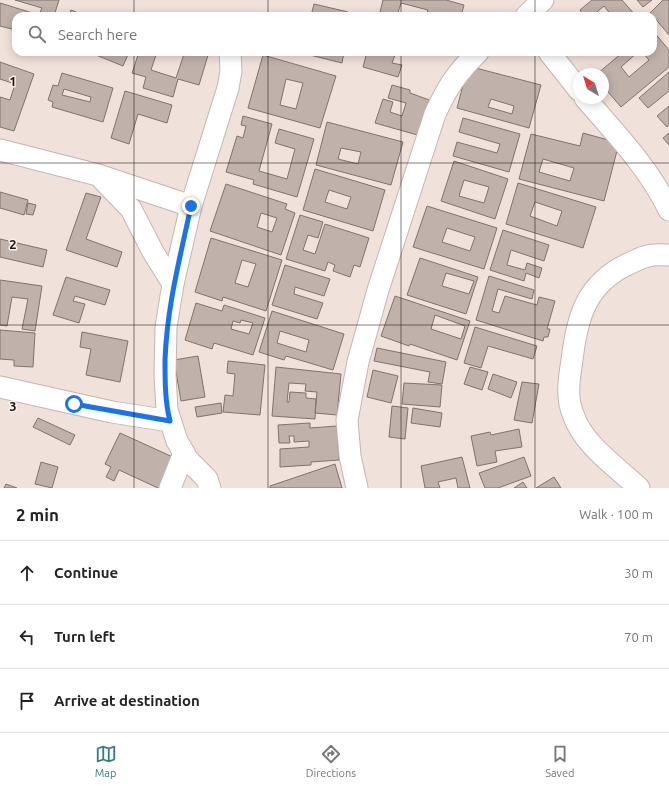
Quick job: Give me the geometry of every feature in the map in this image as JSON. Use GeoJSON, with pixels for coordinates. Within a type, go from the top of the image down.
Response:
{"type":"FeatureCollection","features":[{"type":"Feature","properties":{"kind":"street"},"geometry":{"type":"LineString","coordinates":[[530,12],[543,0]]}},
{"type":"Feature","properties":{"kind":"street"},"geometry":{"type":"LineString","coordinates":[[210,488],[207,479],[188,460],[177,441],[170,421],[167,410],[165,375],[166,327],[173,284],[191,206],[228,88],[231,71],[230,56]]}},
{"type":"Feature","properties":{"kind":"street"},"geometry":{"type":"LineString","coordinates":[[357,488],[350,456],[347,420],[360,355],[378,290],[435,114],[447,88],[458,72],[474,56]]}},
{"type":"Feature","properties":{"kind":"street"},"geometry":{"type":"LineString","coordinates":[[552,56],[573,82]]}},
{"type":"Feature","properties":{"kind":"street"},"geometry":{"type":"LineString","coordinates":[[590,104],[632,153],[663,197],[669,210]]}},
{"type":"Feature","properties":{"kind":"street"},"geometry":{"type":"LineString","coordinates":[[0,150],[98,175],[191,206]]}},
{"type":"Feature","properties":{"kind":"street"},"geometry":{"type":"LineString","coordinates":[[98,175],[117,192],[131,209],[153,252],[173,284]]}},
{"type":"Feature","properties":{"kind":"street"},"geometry":{"type":"LineString","coordinates":[[639,488],[595,448],[581,431],[573,415],[568,396],[575,336],[582,310],[595,287],[613,271],[647,256],[669,255]]}},
{"type":"Feature","properties":{"kind":"street"},"geometry":{"type":"LineString","coordinates":[[0,387],[112,412],[170,421]]}},
{"type":"Feature","properties":{"kind":"street"},"geometry":{"type":"LineString","coordinates":[[170,488],[184,453]]}},
{"type":"Feature","properties":{"kind":"building"},"geometry":{"type":"Polygon","coordinates":[[[15,0],[59,0],[55,12],[40,12],[42,8],[15,0]]]}},
{"type":"Feature","properties":{"kind":"building"},"geometry":{"type":"Polygon","coordinates":[[[383,0],[446,0],[464,5],[462,12],[427,12],[428,10],[401,3],[398,12],[380,12],[383,0]]]}},
{"type":"Feature","properties":{"kind":"building"},"geometry":{"type":"Polygon","coordinates":[[[592,0],[622,0],[632,12],[609,12],[604,6],[597,12],[581,12],[580,10],[592,0]]]}},
{"type":"Feature","properties":{"kind":"building"},"geometry":{"type":"Polygon","coordinates":[[[637,0],[652,0],[643,7],[637,0]]]}},
{"type":"Feature","properties":{"kind":"building"},"geometry":{"type":"Polygon","coordinates":[[[663,0],[669,0],[669,35],[657,21],[657,12],[651,12],[663,0]]]}},
{"type":"Feature","properties":{"kind":"building"},"geometry":{"type":"Polygon","coordinates":[[[0,3],[29,12],[12,12],[12,29],[0,26],[0,3]]]}},
{"type":"Feature","properties":{"kind":"building"},"geometry":{"type":"Polygon","coordinates":[[[314,4],[348,12],[312,12],[314,4]]]}},
{"type":"Feature","properties":{"kind":"building"},"geometry":{"type":"Polygon","coordinates":[[[657,36],[669,50],[669,67],[621,107],[609,93],[609,68],[604,68],[618,56],[633,56],[621,67],[629,77],[649,60],[646,56],[657,56],[657,36]]]}},
{"type":"Feature","properties":{"kind":"building"},"geometry":{"type":"Polygon","coordinates":[[[98,56],[127,56],[123,66],[98,56]]]}},
{"type":"Feature","properties":{"kind":"building"},"geometry":{"type":"Polygon","coordinates":[[[138,56],[156,56],[151,70],[176,78],[183,56],[208,56],[199,85],[178,79],[173,97],[143,88],[146,77],[132,73],[138,56]]]}},
{"type":"Feature","properties":{"kind":"building"},"geometry":{"type":"Polygon","coordinates":[[[263,56],[336,76],[320,128],[248,108],[263,56]],[[286,79],[280,105],[296,109],[303,83],[286,79]]]}},
{"type":"Feature","properties":{"kind":"building"},"geometry":{"type":"Polygon","coordinates":[[[314,56],[343,56],[342,63],[314,56]]]}},
{"type":"Feature","properties":{"kind":"building"},"geometry":{"type":"Polygon","coordinates":[[[366,56],[395,56],[392,63],[402,65],[398,77],[363,67],[366,56]]]}},
{"type":"Feature","properties":{"kind":"building"},"geometry":{"type":"Polygon","coordinates":[[[0,62],[34,74],[14,131],[0,127],[0,97],[10,100],[15,84],[0,79],[0,62]]]}},
{"type":"Feature","properties":{"kind":"building"},"geometry":{"type":"Polygon","coordinates":[[[468,66],[541,85],[529,128],[457,108],[468,66]],[[491,99],[488,107],[512,114],[514,106],[491,99]]]}},
{"type":"Feature","properties":{"kind":"building"},"geometry":{"type":"Polygon","coordinates":[[[669,72],[669,91],[648,108],[639,98],[669,72]]]}},
{"type":"Feature","properties":{"kind":"building"},"geometry":{"type":"Polygon","coordinates":[[[62,73],[113,88],[103,122],[52,107],[53,102],[48,100],[53,85],[58,86],[62,73]],[[64,89],[62,95],[90,102],[91,97],[64,89]]]}},
{"type":"Feature","properties":{"kind":"building"},"geometry":{"type":"Polygon","coordinates":[[[392,85],[410,90],[410,93],[432,101],[421,136],[375,123],[383,99],[393,102],[390,112],[402,116],[406,103],[388,98],[392,85]]]}},
{"type":"Feature","properties":{"kind":"building"},"geometry":{"type":"Polygon","coordinates":[[[125,91],[172,105],[167,123],[138,114],[129,144],[111,138],[125,91]]]}},
{"type":"Feature","properties":{"kind":"building"},"geometry":{"type":"Polygon","coordinates":[[[669,106],[669,125],[667,127],[657,116],[669,106]]]}},
{"type":"Feature","properties":{"kind":"building"},"geometry":{"type":"Polygon","coordinates":[[[243,116],[272,124],[259,171],[287,179],[295,149],[275,143],[279,129],[314,139],[297,197],[253,184],[254,180],[226,172],[237,136],[243,138],[246,126],[241,125],[243,116]]]}},
{"type":"Feature","properties":{"kind":"building"},"geometry":{"type":"Polygon","coordinates":[[[463,118],[520,134],[509,172],[453,156],[457,142],[497,153],[500,144],[459,132],[463,118]]]}},
{"type":"Feature","properties":{"kind":"building"},"geometry":{"type":"Polygon","coordinates":[[[327,122],[403,142],[391,185],[316,165],[327,122]],[[341,148],[338,159],[358,164],[361,152],[341,148]]]}},
{"type":"Feature","properties":{"kind":"building"},"geometry":{"type":"Polygon","coordinates":[[[583,133],[619,143],[604,201],[519,179],[531,134],[580,146],[583,133]],[[543,159],[539,172],[570,181],[574,168],[543,159]]]}},
{"type":"Feature","properties":{"kind":"building"},"geometry":{"type":"Polygon","coordinates":[[[669,133],[669,145],[663,138],[669,133]]]}},
{"type":"Feature","properties":{"kind":"building"},"geometry":{"type":"Polygon","coordinates":[[[454,161],[508,179],[495,219],[441,201],[454,161]],[[464,180],[459,196],[484,203],[489,187],[464,180]]]}},
{"type":"Feature","properties":{"kind":"building"},"geometry":{"type":"Polygon","coordinates":[[[315,169],[385,190],[373,231],[303,210],[315,169]],[[329,190],[325,202],[347,209],[351,197],[329,190]]]}},
{"type":"Feature","properties":{"kind":"building"},"geometry":{"type":"Polygon","coordinates":[[[518,183],[596,207],[583,248],[506,224],[518,183]],[[535,202],[530,216],[557,226],[562,211],[535,202]]]}},
{"type":"Feature","properties":{"kind":"building"},"geometry":{"type":"Polygon","coordinates":[[[226,184],[287,204],[285,209],[295,213],[281,255],[210,231],[226,184]],[[261,213],[257,227],[272,232],[277,218],[261,213]]]}},
{"type":"Feature","properties":{"kind":"building"},"geometry":{"type":"Polygon","coordinates":[[[0,192],[28,200],[24,215],[0,208],[0,192]]]}},
{"type":"Feature","properties":{"kind":"building"},"geometry":{"type":"Polygon","coordinates":[[[86,193],[101,197],[86,239],[122,252],[117,267],[66,250],[86,193]]]}},
{"type":"Feature","properties":{"kind":"building"},"geometry":{"type":"Polygon","coordinates":[[[28,203],[36,205],[33,215],[26,214],[28,203]]]}},
{"type":"Feature","properties":{"kind":"building"},"geometry":{"type":"Polygon","coordinates":[[[427,206],[497,228],[484,269],[413,247],[427,206]],[[447,228],[442,242],[470,251],[475,237],[447,228]]]}},
{"type":"Feature","properties":{"kind":"building"},"geometry":{"type":"Polygon","coordinates":[[[300,215],[323,222],[318,238],[308,235],[303,250],[315,254],[325,224],[369,238],[360,267],[354,265],[350,277],[333,271],[335,265],[328,262],[325,271],[286,259],[300,215]]]}},
{"type":"Feature","properties":{"kind":"building"},"geometry":{"type":"Polygon","coordinates":[[[503,230],[549,245],[544,261],[511,250],[507,265],[525,270],[527,263],[542,268],[539,278],[526,273],[524,281],[490,270],[503,230]]]}},
{"type":"Feature","properties":{"kind":"building"},"geometry":{"type":"Polygon","coordinates":[[[211,238],[282,260],[266,311],[223,297],[222,301],[195,292],[211,238]],[[242,260],[235,283],[248,287],[256,264],[242,260]]]}},
{"type":"Feature","properties":{"kind":"building"},"geometry":{"type":"Polygon","coordinates":[[[0,239],[47,250],[43,267],[0,257],[0,239]]]}},
{"type":"Feature","properties":{"kind":"building"},"geometry":{"type":"Polygon","coordinates":[[[420,258],[478,277],[466,314],[407,295],[420,258]],[[446,273],[442,286],[469,294],[474,281],[446,273]]]}},
{"type":"Feature","properties":{"kind":"building"},"geometry":{"type":"Polygon","coordinates":[[[285,265],[330,279],[324,296],[295,287],[294,294],[323,303],[317,319],[272,305],[285,265]]]}},
{"type":"Feature","properties":{"kind":"building"},"geometry":{"type":"Polygon","coordinates":[[[489,276],[534,290],[532,299],[498,289],[492,311],[499,313],[505,296],[537,305],[539,297],[555,301],[547,329],[550,329],[548,337],[544,337],[543,341],[476,320],[489,276]]]}},
{"type":"Feature","properties":{"kind":"building"},"geometry":{"type":"Polygon","coordinates":[[[66,277],[110,290],[105,305],[75,296],[73,301],[85,304],[79,323],[53,315],[66,277]]]}},
{"type":"Feature","properties":{"kind":"building"},"geometry":{"type":"Polygon","coordinates":[[[0,280],[42,286],[35,331],[22,329],[28,299],[12,297],[7,326],[0,325],[0,280]]]}},
{"type":"Feature","properties":{"kind":"building"},"geometry":{"type":"Polygon","coordinates":[[[395,296],[470,321],[457,360],[381,336],[395,296]],[[435,315],[431,329],[461,339],[465,326],[435,315]]]}},
{"type":"Feature","properties":{"kind":"building"},"geometry":{"type":"Polygon","coordinates":[[[196,303],[222,311],[224,305],[265,318],[253,355],[214,343],[212,349],[185,340],[196,303]],[[241,320],[240,323],[233,321],[231,329],[249,334],[253,323],[241,320]]]}},
{"type":"Feature","properties":{"kind":"building"},"geometry":{"type":"Polygon","coordinates":[[[272,311],[344,334],[333,370],[286,356],[284,360],[259,352],[272,311]],[[280,331],[277,343],[306,352],[309,340],[280,331]]]}},
{"type":"Feature","properties":{"kind":"building"},"geometry":{"type":"Polygon","coordinates":[[[475,327],[537,346],[533,359],[488,346],[481,368],[464,363],[475,327]]]}},
{"type":"Feature","properties":{"kind":"building"},"geometry":{"type":"Polygon","coordinates":[[[0,330],[35,333],[33,367],[14,366],[14,360],[0,359],[0,330]]]}},
{"type":"Feature","properties":{"kind":"building"},"geometry":{"type":"Polygon","coordinates":[[[82,332],[128,341],[120,382],[86,375],[91,349],[80,347],[82,332]]]}},
{"type":"Feature","properties":{"kind":"building"},"geometry":{"type":"Polygon","coordinates":[[[377,348],[446,362],[442,384],[428,382],[430,372],[374,361],[377,348]]]}},
{"type":"Feature","properties":{"kind":"building"},"geometry":{"type":"Polygon","coordinates":[[[198,356],[205,397],[181,401],[174,360],[198,356]]]}},
{"type":"Feature","properties":{"kind":"building"},"geometry":{"type":"Polygon","coordinates":[[[228,361],[265,365],[260,415],[223,412],[225,395],[233,396],[235,374],[227,373],[228,361]]]}},
{"type":"Feature","properties":{"kind":"building"},"geometry":{"type":"Polygon","coordinates":[[[276,367],[341,374],[337,415],[315,413],[315,419],[272,416],[276,367]],[[289,383],[287,402],[289,402],[290,392],[306,393],[306,398],[316,399],[316,406],[317,392],[305,391],[306,384],[289,383]]]}},
{"type":"Feature","properties":{"kind":"building"},"geometry":{"type":"Polygon","coordinates":[[[470,367],[488,372],[482,390],[464,384],[470,367]]]}},
{"type":"Feature","properties":{"kind":"building"},"geometry":{"type":"Polygon","coordinates":[[[373,370],[398,376],[391,403],[367,397],[373,370]]]}},
{"type":"Feature","properties":{"kind":"building"},"geometry":{"type":"Polygon","coordinates":[[[493,374],[517,382],[511,398],[488,389],[493,374]]]}},
{"type":"Feature","properties":{"kind":"building"},"geometry":{"type":"Polygon","coordinates":[[[522,382],[539,384],[532,423],[514,420],[522,382]]]}},
{"type":"Feature","properties":{"kind":"building"},"geometry":{"type":"Polygon","coordinates":[[[404,383],[442,385],[440,407],[402,404],[404,383]]]}},
{"type":"Feature","properties":{"kind":"building"},"geometry":{"type":"Polygon","coordinates":[[[221,403],[222,413],[197,417],[195,407],[221,403]]]}},
{"type":"Feature","properties":{"kind":"building"},"geometry":{"type":"Polygon","coordinates":[[[392,406],[408,408],[405,439],[389,437],[392,406]]]}},
{"type":"Feature","properties":{"kind":"building"},"geometry":{"type":"Polygon","coordinates":[[[413,408],[442,413],[440,427],[411,423],[413,408]]]}},
{"type":"Feature","properties":{"kind":"building"},"geometry":{"type":"Polygon","coordinates":[[[38,418],[75,435],[70,445],[33,427],[38,418]]]}},
{"type":"Feature","properties":{"kind":"building"},"geometry":{"type":"Polygon","coordinates":[[[310,423],[310,428],[337,426],[339,460],[311,462],[311,465],[280,467],[280,449],[309,447],[309,441],[294,442],[294,436],[289,436],[290,443],[279,443],[278,425],[310,423]]]}},
{"type":"Feature","properties":{"kind":"building"},"geometry":{"type":"Polygon","coordinates":[[[519,429],[522,447],[495,451],[497,462],[477,466],[471,436],[490,432],[491,435],[519,429]]]}},
{"type":"Feature","properties":{"kind":"building"},"geometry":{"type":"Polygon","coordinates":[[[120,433],[175,458],[161,488],[119,470],[114,481],[106,477],[111,467],[105,464],[120,433]]]}},
{"type":"Feature","properties":{"kind":"building"},"geometry":{"type":"Polygon","coordinates":[[[462,457],[470,488],[458,488],[456,478],[438,482],[440,488],[425,488],[421,466],[462,457]]]}},
{"type":"Feature","properties":{"kind":"building"},"geometry":{"type":"Polygon","coordinates":[[[524,457],[531,476],[498,488],[485,488],[479,473],[524,457]]]}},
{"type":"Feature","properties":{"kind":"building"},"geometry":{"type":"Polygon","coordinates":[[[41,462],[58,467],[52,488],[35,484],[41,462]]]}},
{"type":"Feature","properties":{"kind":"building"},"geometry":{"type":"Polygon","coordinates":[[[335,464],[342,488],[270,488],[270,486],[335,464]]]}},
{"type":"Feature","properties":{"kind":"building"},"geometry":{"type":"Polygon","coordinates":[[[554,477],[561,488],[536,488],[554,477]]]}},
{"type":"Feature","properties":{"kind":"building"},"geometry":{"type":"Polygon","coordinates":[[[523,482],[527,488],[514,488],[523,482]]]}},
{"type":"Feature","properties":{"kind":"building"},"geometry":{"type":"Polygon","coordinates":[[[6,484],[17,488],[4,488],[6,484]]]}},
{"type":"Feature","properties":{"kind":"route"},"geometry":{"type":"LineString","coordinates":[[74,404],[112,412],[170,421],[167,410],[165,375],[166,327],[173,284],[191,206]]}}]}
